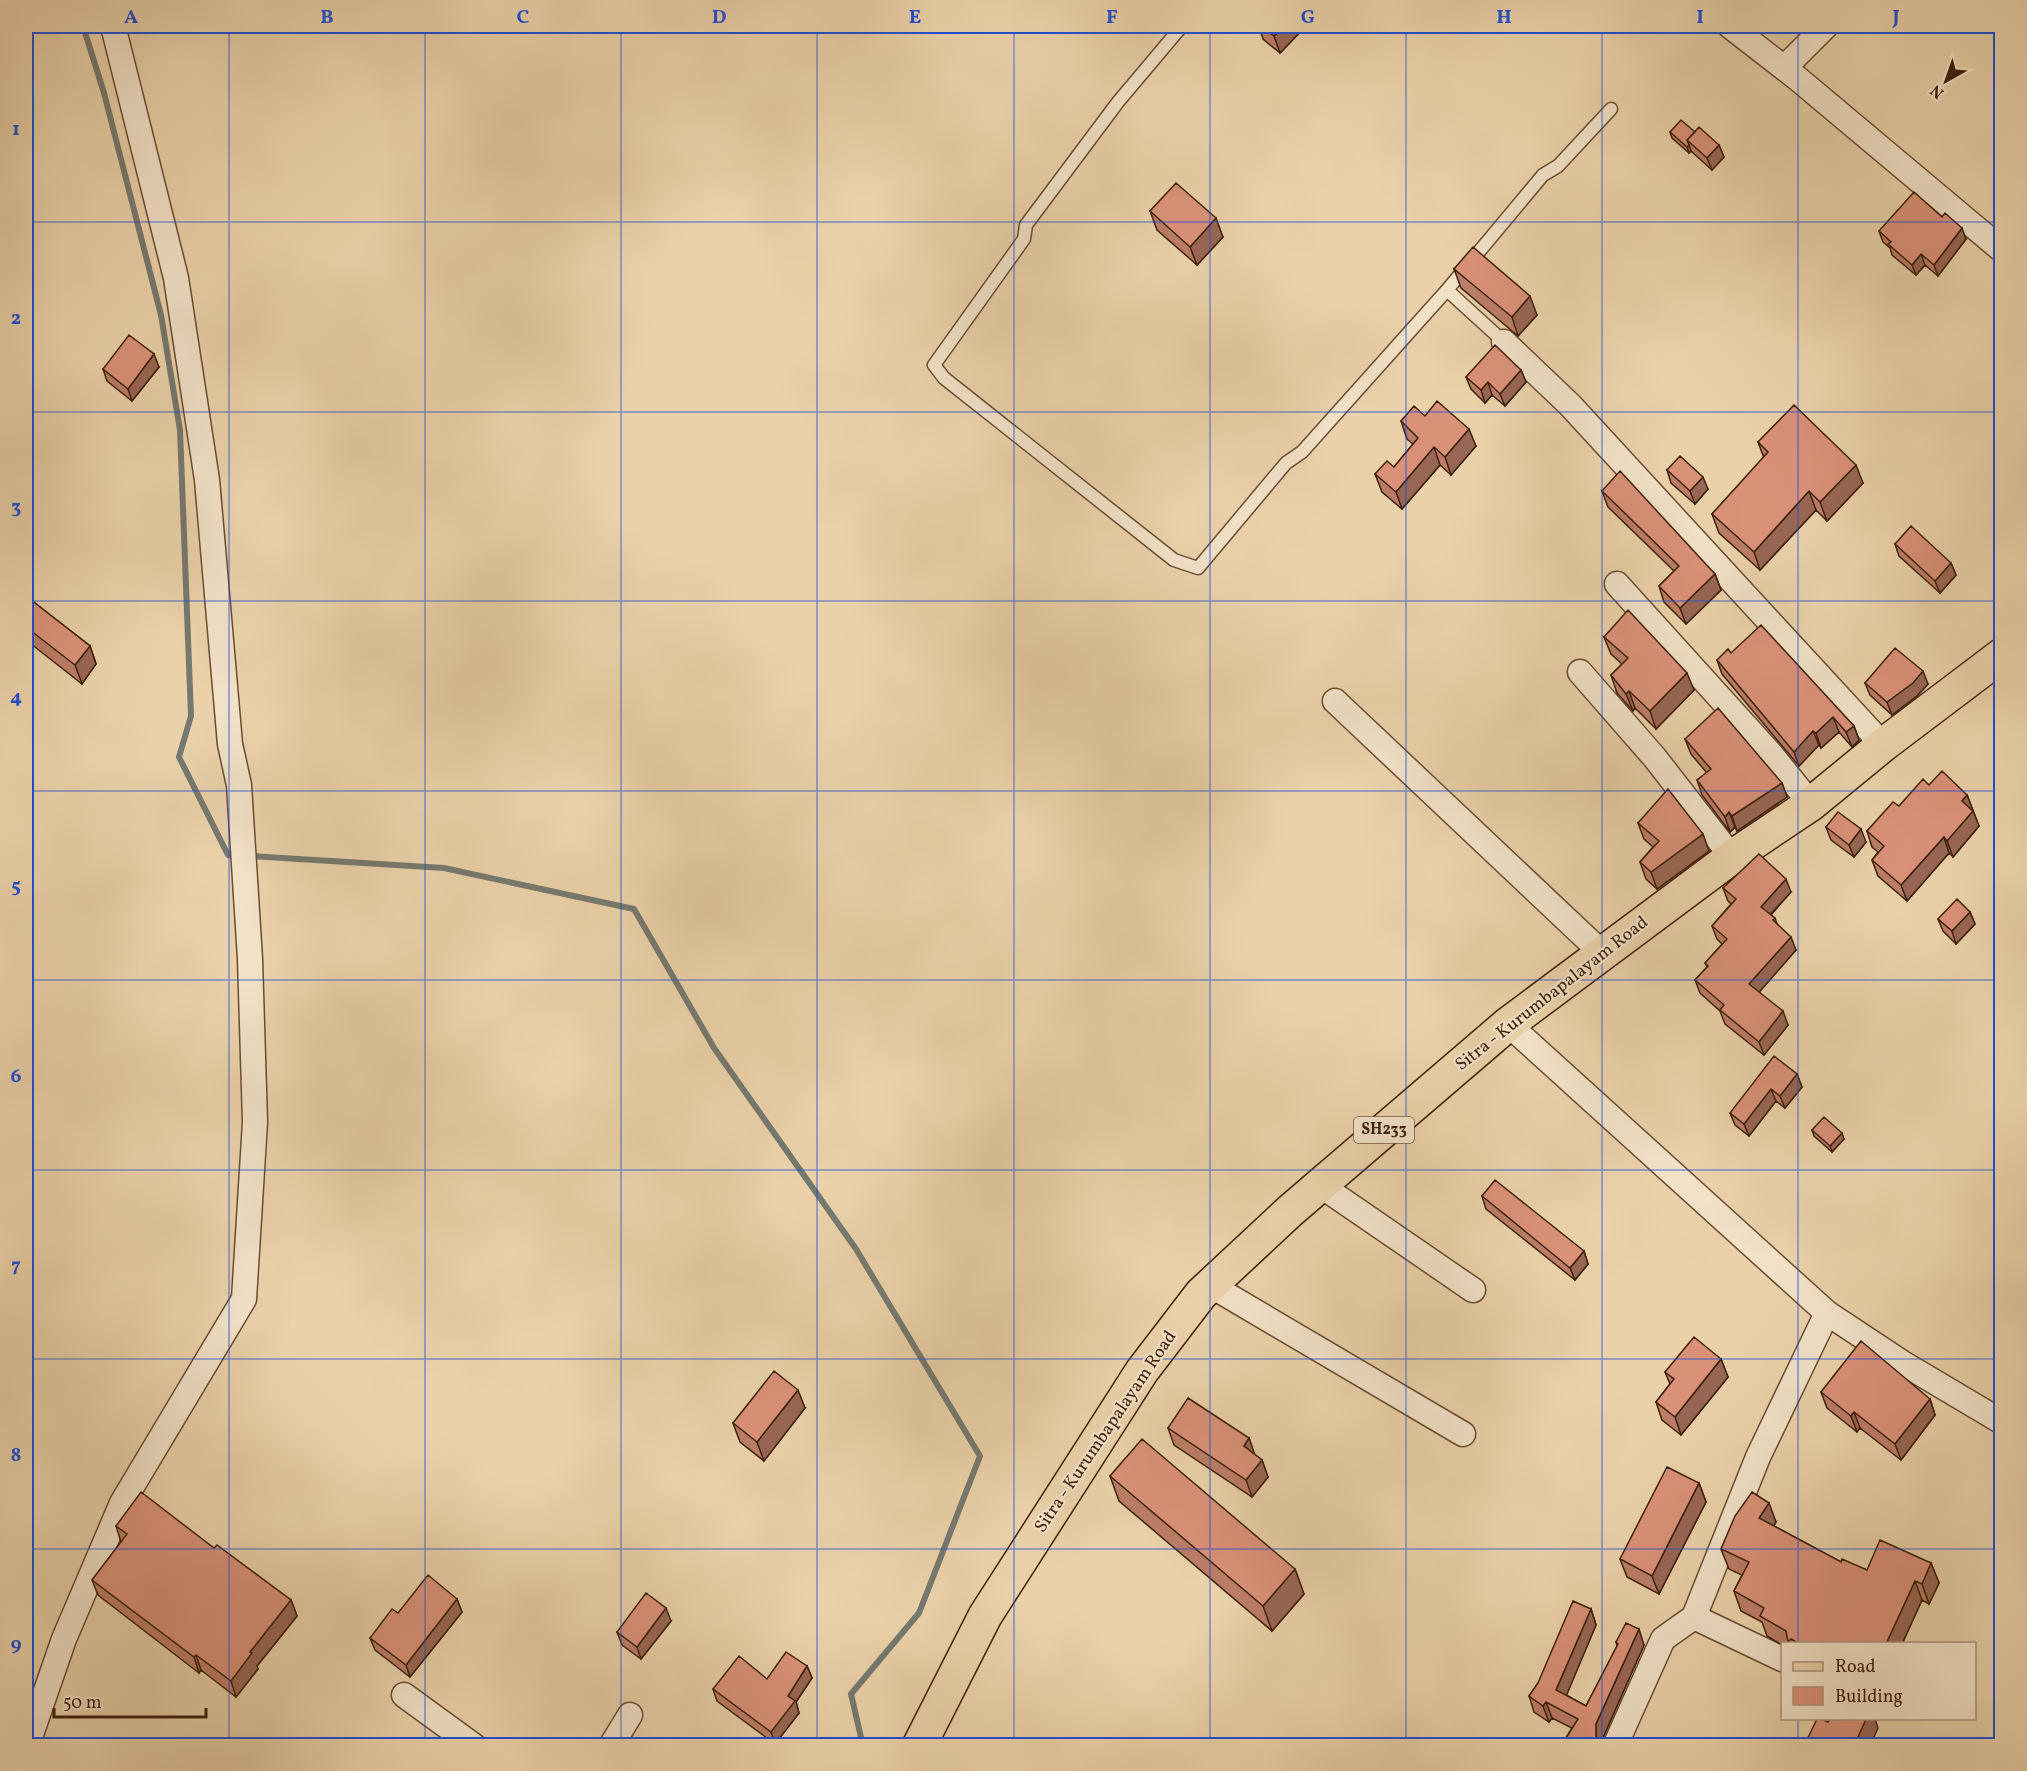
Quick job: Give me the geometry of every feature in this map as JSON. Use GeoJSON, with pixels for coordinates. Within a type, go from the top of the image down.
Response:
{"type":"FeatureCollection","features":[{"type":"Feature","properties":{"kind":"main road","name":"Sitra - Kurumbapalayam Road"},"geometry":{"type":"LineString","coordinates":[[919,1746],[986,1616],[1142,1371],[1210,1285],[1320,1185],[1508,1024],[1732,857],[1811,804],[1883,745],[2001,655]]}},
{"type":"Feature","properties":{"kind":"street"},"geometry":{"type":"LineString","coordinates":[[27,1746],[64,1639],[122,1503],[243,1299],[255,1122],[250,959],[244,900],[238,785],[230,744],[207,480],[176,278],[113,26]]}},
{"type":"Feature","properties":{"kind":"street"},"geometry":{"type":"LineString","coordinates":[[1730,26],[1784,68],[2001,250]]}},
{"type":"Feature","properties":{"kind":"street"},"geometry":{"type":"LineString","coordinates":[[1784,68],[1826,26]]}},
{"type":"Feature","properties":{"kind":"street"},"geometry":{"type":"LineString","coordinates":[[1504,342],[1577,413],[1883,745]]}},
{"type":"Feature","properties":{"kind":"street"},"geometry":{"type":"LineString","coordinates":[[1617,584],[1770,753],[1811,804]]}},
{"type":"Feature","properties":{"kind":"street"},"geometry":{"type":"LineString","coordinates":[[1580,672],[1655,758],[1732,857]]}},
{"type":"Feature","properties":{"kind":"street"},"geometry":{"type":"LineString","coordinates":[[1335,701],[1602,953]]}},
{"type":"Feature","properties":{"kind":"street"},"geometry":{"type":"LineString","coordinates":[[1508,1024],[1827,1313],[1900,1362],[2001,1422]]}},
{"type":"Feature","properties":{"kind":"street"},"geometry":{"type":"LineString","coordinates":[[1320,1185],[1473,1290]]}},
{"type":"Feature","properties":{"kind":"street"},"geometry":{"type":"LineString","coordinates":[[1210,1285],[1463,1434]]}},
{"type":"Feature","properties":{"kind":"street"},"geometry":{"type":"LineString","coordinates":[[1615,1746],[1663,1639],[1694,1617],[1758,1457],[1827,1313]]}},
{"type":"Feature","properties":{"kind":"street"},"geometry":{"type":"LineString","coordinates":[[1694,1617],[1781,1659]]}},
{"type":"Feature","properties":{"kind":"street"},"geometry":{"type":"LineString","coordinates":[[404,1695],[474,1746]]}},
{"type":"Feature","properties":{"kind":"street"},"geometry":{"type":"LineString","coordinates":[[612,1746],[630,1714]]}},
{"type":"Feature","properties":{"kind":"lane"},"geometry":{"type":"LineString","coordinates":[[1182,26],[1118,102],[1026,225],[1024,239],[934,365],[944,378],[1174,560],[1198,568],[1286,463],[1302,452],[1447,290],[1543,175],[1558,166],[1611,109]]}},
{"type":"Feature","properties":{"kind":"lane"},"geometry":{"type":"LineString","coordinates":[[1447,290],[1504,342]]}},
{"type":"Feature","properties":{"kind":"building"},"geometry":{"type":"Polygon","coordinates":[[[1261,26],[1284,26],[1274,36],[1261,26]]]}},
{"type":"Feature","properties":{"kind":"building"},"geometry":{"type":"Polygon","coordinates":[[[1681,120],[1695,132],[1687,140],[1689,145],[1687,147],[1670,132],[1681,120]]]}},
{"type":"Feature","properties":{"kind":"building"},"geometry":{"type":"Polygon","coordinates":[[[1699,127],[1719,145],[1707,158],[1687,140],[1699,127]]]}},
{"type":"Feature","properties":{"kind":"building"},"geometry":{"type":"Polygon","coordinates":[[[2001,134],[2001,148],[1994,142],[2001,134]]]}},
{"type":"Feature","properties":{"kind":"building"},"geometry":{"type":"Polygon","coordinates":[[[1176,183],[1216,218],[1190,247],[1150,211],[1176,183]]]}},
{"type":"Feature","properties":{"kind":"building"},"geometry":{"type":"Polygon","coordinates":[[[1914,192],[1942,217],[1945,213],[1962,228],[1934,265],[1921,254],[1912,265],[1888,244],[1891,242],[1879,231],[1914,192]]]}},
{"type":"Feature","properties":{"kind":"building"},"geometry":{"type":"Polygon","coordinates":[[[1473,247],[1530,296],[1512,317],[1454,269],[1473,247]]]}},
{"type":"Feature","properties":{"kind":"building"},"geometry":{"type":"Polygon","coordinates":[[[129,335],[154,354],[128,389],[103,369],[129,335]]]}},
{"type":"Feature","properties":{"kind":"building"},"geometry":{"type":"Polygon","coordinates":[[[1495,345],[1521,370],[1500,394],[1488,382],[1481,390],[1466,377],[1495,345]]]}},
{"type":"Feature","properties":{"kind":"building"},"geometry":{"type":"Polygon","coordinates":[[[1437,401],[1469,429],[1445,457],[1434,447],[1396,492],[1375,474],[1387,461],[1394,467],[1418,438],[1401,421],[1414,406],[1425,416],[1437,401]]]}},
{"type":"Feature","properties":{"kind":"building"},"geometry":{"type":"Polygon","coordinates":[[[1794,405],[1856,465],[1820,502],[1809,491],[1754,552],[1712,514],[1768,452],[1758,442],[1794,405]]]}},
{"type":"Feature","properties":{"kind":"building"},"geometry":{"type":"Polygon","coordinates":[[[1680,456],[1703,477],[1690,491],[1667,470],[1680,456]]]}},
{"type":"Feature","properties":{"kind":"building"},"geometry":{"type":"Polygon","coordinates":[[[1620,471],[1715,574],[1680,608],[1659,586],[1679,566],[1602,491],[1620,471]]]}},
{"type":"Feature","properties":{"kind":"building"},"geometry":{"type":"Polygon","coordinates":[[[1911,526],[1951,563],[1935,581],[1895,544],[1911,526]]]}},
{"type":"Feature","properties":{"kind":"building"},"geometry":{"type":"Polygon","coordinates":[[[26,596],[90,646],[75,665],[26,627],[26,596]]]}},
{"type":"Feature","properties":{"kind":"building"},"geometry":{"type":"Polygon","coordinates":[[[1628,610],[1687,673],[1650,711],[1629,691],[1626,694],[1611,675],[1628,658],[1604,637],[1628,610]]]}},
{"type":"Feature","properties":{"kind":"building"},"geometry":{"type":"Polygon","coordinates":[[[1761,625],[1854,726],[1846,732],[1833,717],[1816,733],[1813,731],[1794,752],[1717,660],[1728,649],[1731,653],[1761,625]]]}},
{"type":"Feature","properties":{"kind":"building"},"geometry":{"type":"Polygon","coordinates":[[[1895,648],[1923,671],[1913,683],[1887,702],[1865,683],[1895,648]]]}},
{"type":"Feature","properties":{"kind":"building"},"geometry":{"type":"Polygon","coordinates":[[[1718,708],[1782,783],[1732,816],[1729,812],[1725,817],[1697,780],[1711,769],[1685,739],[1718,708]]]}},
{"type":"Feature","properties":{"kind":"building"},"geometry":{"type":"Polygon","coordinates":[[[1942,771],[1967,795],[1962,801],[1973,811],[1947,841],[1944,837],[1901,885],[1872,860],[1884,846],[1867,831],[1893,802],[1899,806],[1923,779],[1929,785],[1942,771]]]}},
{"type":"Feature","properties":{"kind":"building"},"geometry":{"type":"Polygon","coordinates":[[[1668,789],[1703,834],[1651,872],[1640,862],[1659,841],[1638,823],[1668,789]]]}},
{"type":"Feature","properties":{"kind":"building"},"geometry":{"type":"Polygon","coordinates":[[[1838,812],[1861,829],[1849,845],[1826,827],[1838,812]]]}},
{"type":"Feature","properties":{"kind":"building"},"geometry":{"type":"Polygon","coordinates":[[[1759,854],[1786,879],[1761,907],[1775,918],[1773,920],[1791,937],[1749,984],[1783,1011],[1759,1042],[1720,1010],[1724,1005],[1695,980],[1708,966],[1705,963],[1727,939],[1712,926],[1736,899],[1723,888],[1759,854]]]}},
{"type":"Feature","properties":{"kind":"building"},"geometry":{"type":"Polygon","coordinates":[[[1957,899],[1970,912],[1952,931],[1938,919],[1957,899]]]}},
{"type":"Feature","properties":{"kind":"building"},"geometry":{"type":"Polygon","coordinates":[[[1774,1056],[1797,1074],[1780,1096],[1771,1089],[1744,1124],[1730,1113],[1774,1056]]]}},
{"type":"Feature","properties":{"kind":"building"},"geometry":{"type":"Polygon","coordinates":[[[1824,1117],[1842,1133],[1830,1146],[1812,1130],[1824,1117]]]}},
{"type":"Feature","properties":{"kind":"building"},"geometry":{"type":"Polygon","coordinates":[[[1495,1180],[1584,1251],[1570,1268],[1482,1196],[1495,1180]]]}},
{"type":"Feature","properties":{"kind":"building"},"geometry":{"type":"Polygon","coordinates":[[[1694,1337],[1721,1359],[1675,1417],[1656,1402],[1674,1379],[1665,1372],[1694,1337]]]}},
{"type":"Feature","properties":{"kind":"building"},"geometry":{"type":"Polygon","coordinates":[[[1861,1341],[1930,1399],[1895,1444],[1854,1412],[1851,1416],[1821,1392],[1861,1341]]]}},
{"type":"Feature","properties":{"kind":"building"},"geometry":{"type":"Polygon","coordinates":[[[774,1371],[798,1390],[757,1442],[733,1423],[774,1371]]]}},
{"type":"Feature","properties":{"kind":"building"},"geometry":{"type":"Polygon","coordinates":[[[1188,1398],[1249,1438],[1244,1446],[1262,1460],[1246,1480],[1168,1428],[1188,1398]]]}},
{"type":"Feature","properties":{"kind":"building"},"geometry":{"type":"Polygon","coordinates":[[[1142,1439],[1295,1569],[1263,1606],[1110,1476],[1142,1439]]]}},
{"type":"Feature","properties":{"kind":"building"},"geometry":{"type":"Polygon","coordinates":[[[1667,1467],[1699,1483],[1652,1576],[1620,1559],[1667,1467]]]}},
{"type":"Feature","properties":{"kind":"building"},"geometry":{"type":"Polygon","coordinates":[[[141,1492],[214,1548],[217,1545],[291,1600],[250,1652],[252,1653],[231,1681],[196,1655],[194,1657],[92,1580],[127,1534],[116,1526],[141,1492]]]}},
{"type":"Feature","properties":{"kind":"building"},"geometry":{"type":"Polygon","coordinates":[[[1752,1492],[1769,1503],[1759,1518],[1841,1562],[1842,1559],[1867,1570],[1880,1540],[1931,1563],[1922,1584],[1915,1581],[1887,1642],[1796,1642],[1791,1639],[1788,1642],[1786,1631],[1760,1616],[1764,1608],[1734,1591],[1749,1562],[1721,1549],[1735,1516],[1752,1492]]]}},
{"type":"Feature","properties":{"kind":"building"},"geometry":{"type":"Polygon","coordinates":[[[428,1575],[457,1599],[406,1665],[370,1638],[392,1609],[398,1613],[428,1575]]]}},
{"type":"Feature","properties":{"kind":"building"},"geometry":{"type":"Polygon","coordinates":[[[646,1593],[666,1608],[637,1647],[617,1632],[646,1593]]]}},
{"type":"Feature","properties":{"kind":"building"},"geometry":{"type":"Polygon","coordinates":[[[1573,1601],[1591,1609],[1556,1690],[1586,1706],[1618,1644],[1616,1642],[1626,1623],[1639,1629],[1596,1724],[1596,1741],[1601,1744],[1600,1746],[1561,1746],[1578,1719],[1546,1702],[1543,1706],[1529,1696],[1538,1683],[1573,1601]]]}},
{"type":"Feature","properties":{"kind":"building"},"geometry":{"type":"Polygon","coordinates":[[[786,1652],[807,1666],[788,1696],[795,1701],[771,1732],[713,1689],[739,1656],[767,1679],[786,1652]]]}},
{"type":"Feature","properties":{"kind":"building"},"geometry":{"type":"Polygon","coordinates":[[[1817,1720],[1828,1722],[1829,1720],[1866,1720],[1854,1746],[1804,1746],[1817,1720]]]}},
{"type":"Feature","properties":{"kind":"waterway"},"geometry":{"type":"LineString","coordinates":[[83,26],[104,93],[161,315],[180,430],[191,716],[179,757],[228,855],[239,855]]}},
{"type":"Feature","properties":{"kind":"waterway"},"geometry":{"type":"LineString","coordinates":[[249,856],[444,868],[634,909],[714,1048],[856,1249],[980,1456],[919,1613],[851,1694],[863,1746]]}}]}
